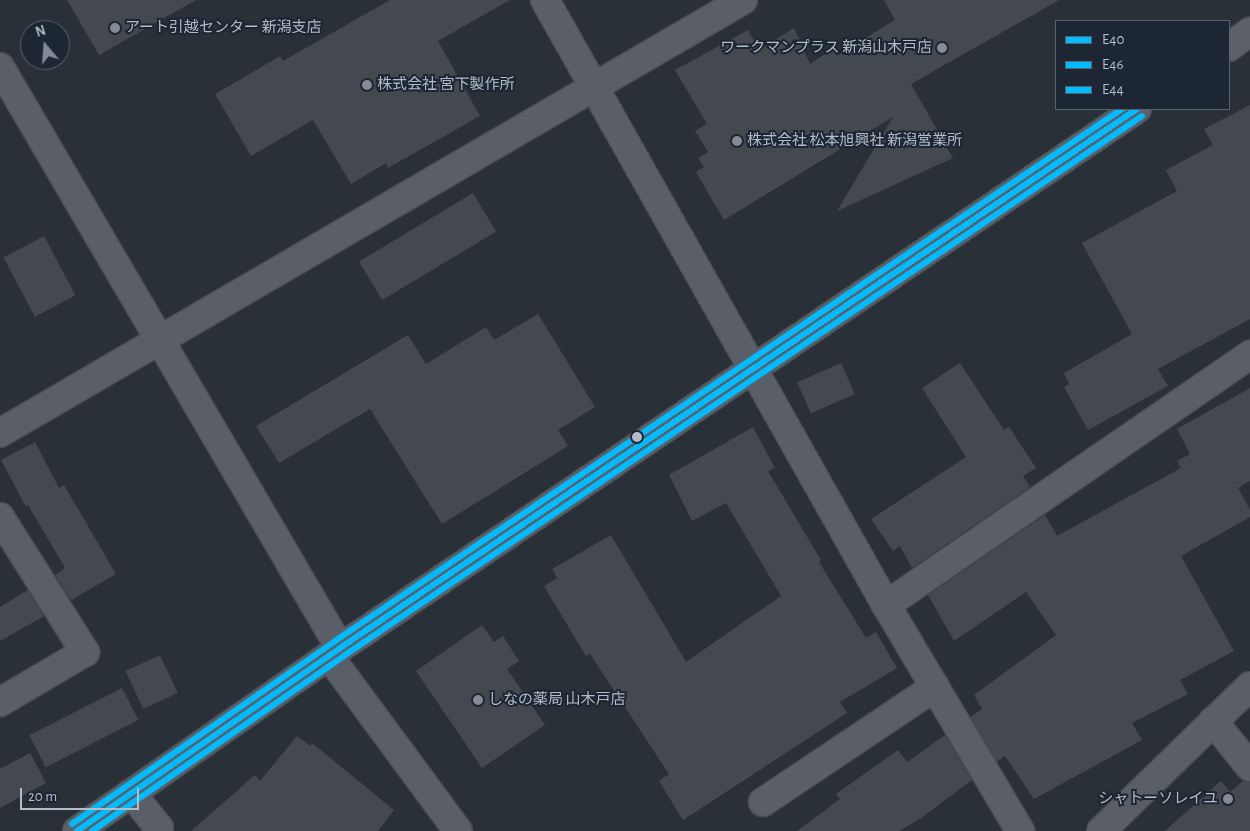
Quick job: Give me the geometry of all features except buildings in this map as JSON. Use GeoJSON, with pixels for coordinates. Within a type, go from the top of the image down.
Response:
{"type":"FeatureCollection","features":[{"type":"Feature","properties":{"kind":"main road"},"geometry":{"type":"LineString","coordinates":[[1230,46],[1250,32]]}},
{"type":"Feature","properties":{"kind":"main road"},"geometry":{"type":"LineString","coordinates":[[77,831],[334,652],[1136,110]]}},
{"type":"Feature","properties":{"kind":"street"},"geometry":{"type":"LineString","coordinates":[[545,0],[886,605],[1020,831]]}},
{"type":"Feature","properties":{"kind":"street"},"geometry":{"type":"LineString","coordinates":[[0,433],[596,88],[743,0]]}},
{"type":"Feature","properties":{"kind":"street"},"geometry":{"type":"LineString","coordinates":[[0,67],[162,340],[334,652],[458,831]]}},
{"type":"Feature","properties":{"kind":"street"},"geometry":{"type":"LineString","coordinates":[[886,605],[1250,355]]}},
{"type":"Feature","properties":{"kind":"street"},"geometry":{"type":"LineString","coordinates":[[0,517],[85,652],[0,702]]}},
{"type":"Feature","properties":{"kind":"street"},"geometry":{"type":"LineString","coordinates":[[1101,831],[1250,686]]}},
{"type":"Feature","properties":{"kind":"street"},"geometry":{"type":"LineString","coordinates":[[763,802],[935,687]]}},
{"type":"Feature","properties":{"kind":"street"},"geometry":{"type":"LineString","coordinates":[[1213,721],[1250,767]]}},
{"type":"Feature","properties":{"kind":"street"},"geometry":{"type":"LineString","coordinates":[[131,793],[159,828],[156,831]]}},
{"type":"Feature","properties":{"kind":"transit line","name":"E44"},"geometry":{"type":"LineString","coordinates":[[72,824],[335,641],[1121,110]]}},
{"type":"Feature","properties":{"kind":"transit line","name":"E40"},"geometry":{"type":"LineString","coordinates":[[77,831],[340,648],[1136,110]]}},
{"type":"Feature","properties":{"kind":"transit line","name":"E46"},"geometry":{"type":"LineString","coordinates":[[92,831],[345,655],[1142,116]]}},
{"type":"Feature","properties":{"kind":"place","name":"アート引越センター 新潟支店"},"geometry":{"type":"Point","coordinates":[115,28]}},
{"type":"Feature","properties":{"kind":"place","name":"ワークマンプラス 新潟山木戸店"},"geometry":{"type":"Point","coordinates":[942,48]}},
{"type":"Feature","properties":{"kind":"place","name":"株式会社 宮下製作所"},"geometry":{"type":"Point","coordinates":[367,85]}},
{"type":"Feature","properties":{"kind":"place","name":"株式会社 松本旭興社 新潟営業所"},"geometry":{"type":"Point","coordinates":[737,141]}},
{"type":"Feature","properties":{"kind":"place","name":"しなの薬局 山木戸店"},"geometry":{"type":"Point","coordinates":[478,700]}},
{"type":"Feature","properties":{"kind":"place","name":"シャトーソレイユ"},"geometry":{"type":"Point","coordinates":[1228,799]}}]}
